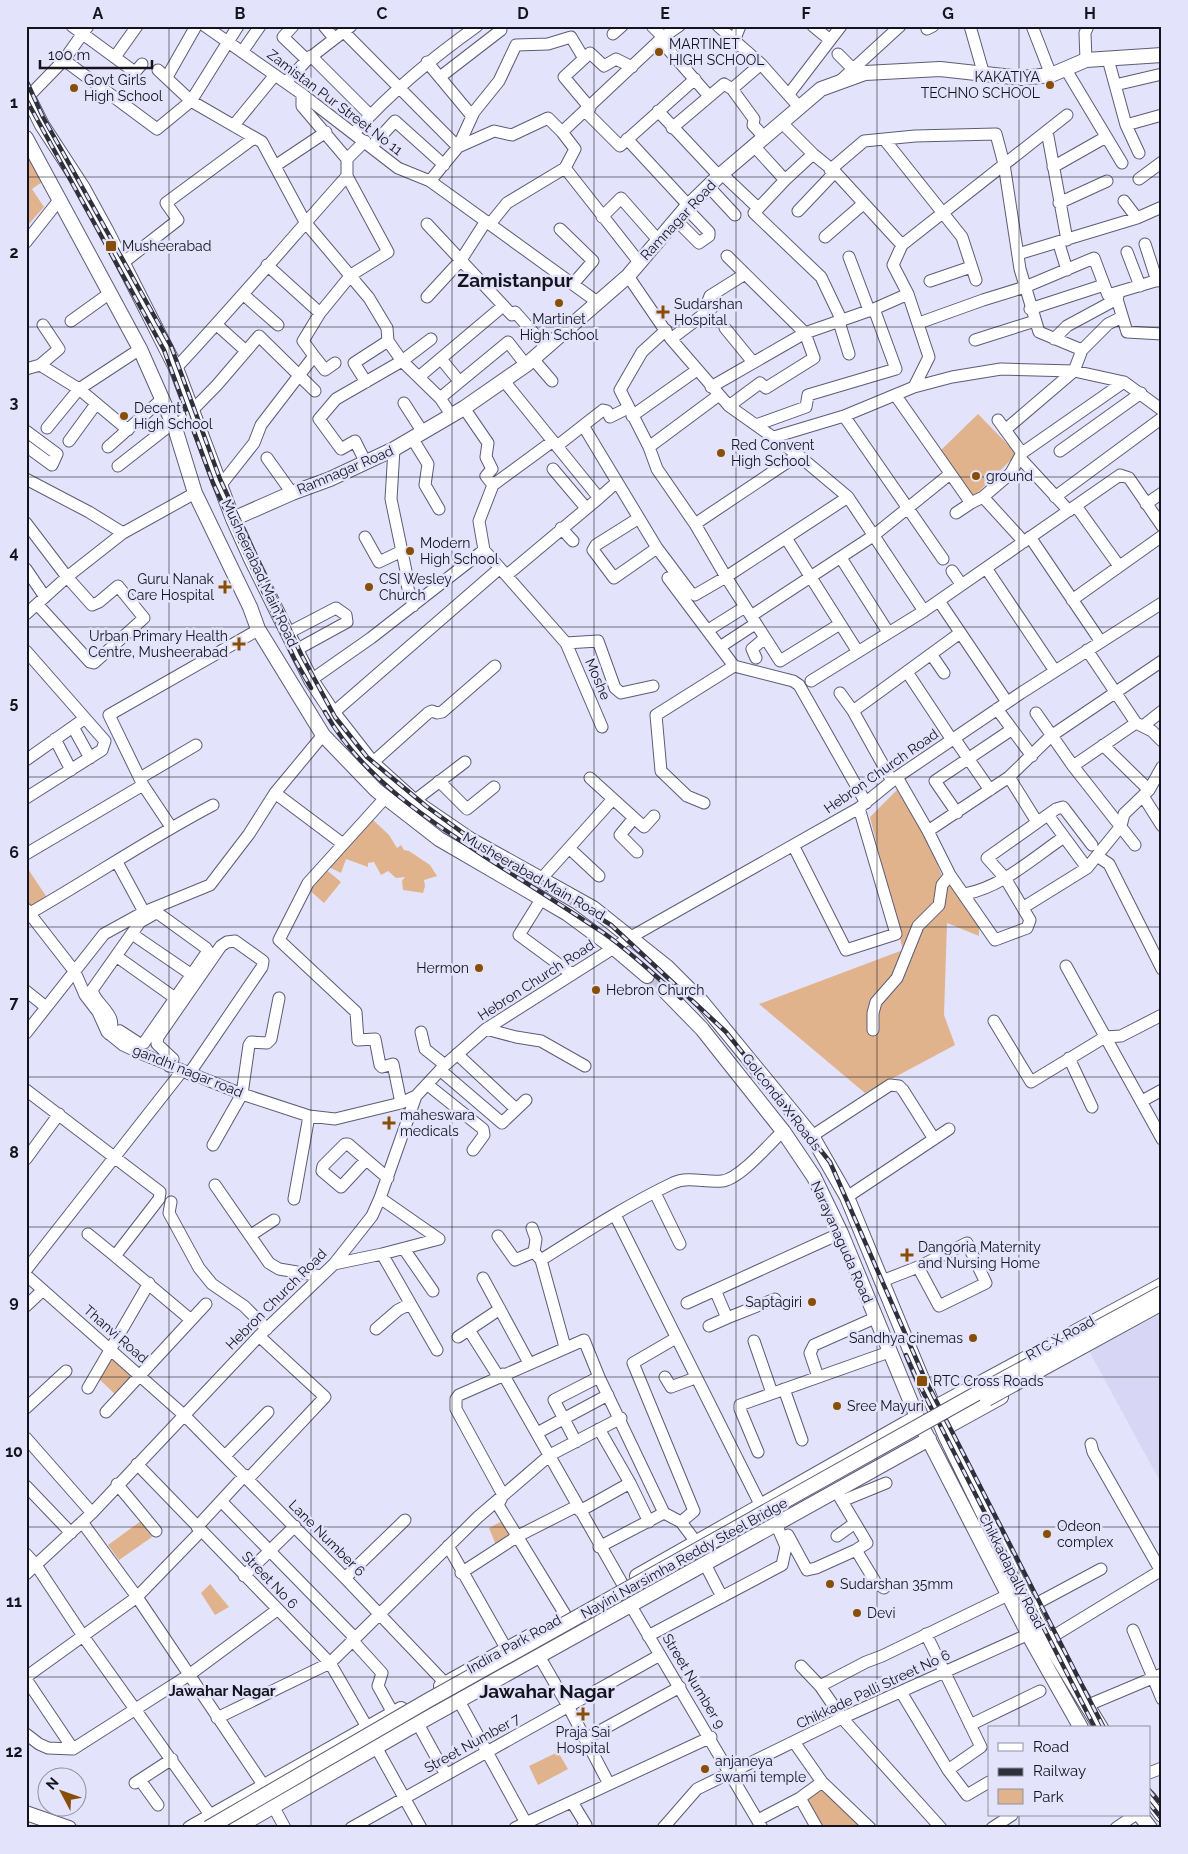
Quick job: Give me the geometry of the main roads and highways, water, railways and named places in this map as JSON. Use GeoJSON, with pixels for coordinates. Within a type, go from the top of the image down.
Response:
{"type":"FeatureCollection","features":[{"type":"Feature","properties":{"kind":"main road","name":"Ramnagar Road"},"geometry":{"type":"LineString","coordinates":[[233,519],[292,493],[330,479],[394,449],[458,412],[530,362],[596,301],[628,276],[687,207],[720,175],[821,89],[865,72],[917,69],[1021,78],[1051,75],[1086,60],[1161,54]]}},
{"type":"Feature","properties":{"kind":"main road","name":"Musheerabad Main Road"},"geometry":{"type":"LineString","coordinates":[[27,95],[42,125],[83,188],[124,262],[176,368],[233,519],[311,680],[332,713],[372,763],[414,801],[471,840],[593,908],[631,937]]}},
{"type":"Feature","properties":{"kind":"main road","name":"Musheerabad Main Road"},"geometry":{"type":"LineString","coordinates":[[26,138],[140,349],[174,426],[195,493],[250,607],[258,630],[323,735],[362,777],[385,798],[439,839],[542,898],[614,948],[647,976]]}},
{"type":"Feature","properties":{"kind":"main road"},"geometry":{"type":"LineString","coordinates":[[250,607],[270,597]]}},
{"type":"Feature","properties":{"kind":"main road"},"geometry":{"type":"LineString","coordinates":[[462,853],[471,840]]}},
{"type":"Feature","properties":{"kind":"main road","name":"Golconda X Roads"},"geometry":{"type":"LineString","coordinates":[[631,937],[702,1002],[812,1136],[847,1197],[934,1408]]}},
{"type":"Feature","properties":{"kind":"main road"},"geometry":{"type":"LineString","coordinates":[[676,1002],[689,989]]}},
{"type":"Feature","properties":{"kind":"main road","name":"Narayanaguda Road"},"geometry":{"type":"LineString","coordinates":[[664,990],[702,1029],[783,1131],[814,1177],[841,1233],[917,1417]]}},
{"type":"Feature","properties":{"kind":"main road","name":"RTC X Road"},"geometry":{"type":"LineString","coordinates":[[934,1408],[1162,1285]]}},
{"type":"Feature","properties":{"kind":"main road","name":"Nayini Narsimha Reddy Steel Bridge"},"geometry":{"type":"LineString","coordinates":[[210,1822],[991,1385],[1162,1292]]}},
{"type":"Feature","properties":{"kind":"main road","name":"Nayini Narsimha Reddy Steel Bridge"},"geometry":{"type":"LineString","coordinates":[[225,1828],[815,1494],[1162,1303]]}},
{"type":"Feature","properties":{"kind":"main road","name":"RTC X Road"},"geometry":{"type":"LineString","coordinates":[[945,1433],[955,1421],[1162,1309]]}},
{"type":"Feature","properties":{"kind":"main road"},"geometry":{"type":"LineString","coordinates":[[998,1373],[1007,1394]]}},
{"type":"Feature","properties":{"kind":"main road"},"geometry":{"type":"LineString","coordinates":[[924,1386],[944,1396],[961,1393]]}},
{"type":"Feature","properties":{"kind":"main road"},"geometry":{"type":"LineString","coordinates":[[889,1433],[900,1419],[909,1398]]}},
{"type":"Feature","properties":{"kind":"main road","name":"Chikkadapally Road"},"geometry":{"type":"LineString","coordinates":[[934,1408],[1030,1607],[1047,1640],[1093,1717]]}},
{"type":"Feature","properties":{"kind":"main road","name":"Indira Park Road"},"geometry":{"type":"LineString","coordinates":[[190,1828],[210,1822],[264,1786],[305,1762],[917,1417]]}},
{"type":"Feature","properties":{"kind":"main road","name":"Chikkadapally Road"},"geometry":{"type":"LineString","coordinates":[[917,1417],[924,1442],[934,1452],[1028,1634],[1078,1726]]}},
{"type":"Feature","properties":{"kind":"main road","name":"Indira Park Road"},"geometry":{"type":"LineString","coordinates":[[236,1828],[376,1747],[778,1523],[839,1496],[872,1471],[924,1442]]}},
{"type":"Feature","properties":{"kind":"main road"},"geometry":{"type":"LineString","coordinates":[[861,1449],[872,1471]]}},
{"type":"Feature","properties":{"kind":"main road"},"geometry":{"type":"LineString","coordinates":[[978,1537],[992,1530]]}},
{"type":"Feature","properties":{"kind":"main road"},"geometry":{"type":"LineString","coordinates":[[660,1562],[673,1582]]}},
{"type":"Feature","properties":{"kind":"main road"},"geometry":{"type":"LineString","coordinates":[[305,1762],[316,1782]]}},
{"type":"Feature","properties":{"kind":"main road"},"geometry":{"type":"LineString","coordinates":[[1150,1799],[1162,1815]]}},
{"type":"Feature","properties":{"kind":"main road"},"geometry":{"type":"LineString","coordinates":[[26,1813],[69,1828]]}},
{"type":"Feature","properties":{"kind":"main road"},"geometry":{"type":"LineString","coordinates":[[1141,1816],[1150,1828]]}},
{"type":"Feature","properties":{"kind":"tunnel"},"geometry":{"type":"LineString","coordinates":[[647,976],[664,990]]}},
{"type":"Feature","properties":{"kind":"railway"},"geometry":{"type":"LineString","coordinates":[[26,80],[43,117],[171,346],[220,479],[301,654],[335,717],[367,757],[426,806],[463,833],[611,925],[726,1032],[830,1162],[925,1379],[1103,1726]]}},
{"type":"Feature","properties":{"kind":"railway"},"geometry":{"type":"LineString","coordinates":[[26,99],[164,350],[213,483],[294,658],[311,688]]}},
{"type":"Feature","properties":{"kind":"railway"},"geometry":{"type":"LineString","coordinates":[[325,712],[357,756],[375,775],[417,810],[461,841],[612,939],[681,998]]}},
{"type":"Feature","properties":{"kind":"railway"},"geometry":{"type":"LineString","coordinates":[[906,1355],[1094,1726]]}},
{"type":"Feature","properties":{"kind":"railway"},"geometry":{"type":"LineString","coordinates":[[1150,1791],[1162,1806]]}},
{"type":"Feature","properties":{"kind":"railway"},"geometry":{"type":"LineString","coordinates":[[1150,1804],[1162,1819]]}},
{"type":"Feature","properties":{"kind":"place","name":"MARTINET HIGH SCHOOL"},"geometry":{"type":"Point","coordinates":[659,52]}},
{"type":"Feature","properties":{"kind":"place","name":"KAKATIYA TECHNO SCHOOL"},"geometry":{"type":"Point","coordinates":[1050,85]}},
{"type":"Feature","properties":{"kind":"place","name":"Govt Girls High School"},"geometry":{"type":"Point","coordinates":[74,88]}},
{"type":"Feature","properties":{"kind":"place","name":"Musheerabad"},"geometry":{"type":"Point","coordinates":[111,246]}},
{"type":"Feature","properties":{"kind":"place","name":"Martinet High School"},"geometry":{"type":"Point","coordinates":[559,303]}},
{"type":"Feature","properties":{"kind":"place","name":"Sudarshan Hospital"},"geometry":{"type":"Point","coordinates":[663,312]}},
{"type":"Feature","properties":{"kind":"place","name":"Decent High School"},"geometry":{"type":"Point","coordinates":[124,416]}},
{"type":"Feature","properties":{"kind":"place","name":"Red Convent High School"},"geometry":{"type":"Point","coordinates":[721,453]}},
{"type":"Feature","properties":{"kind":"place","name":"ground"},"geometry":{"type":"Point","coordinates":[976,476]}},
{"type":"Feature","properties":{"kind":"place","name":"Modern High School"},"geometry":{"type":"Point","coordinates":[410,551]}},
{"type":"Feature","properties":{"kind":"place","name":"Guru Nanak Care Hospital"},"geometry":{"type":"Point","coordinates":[225,587]}},
{"type":"Feature","properties":{"kind":"place","name":"CSI Wesley Church"},"geometry":{"type":"Point","coordinates":[369,587]}},
{"type":"Feature","properties":{"kind":"place","name":"Urban Primary Health Centre, Musheerabad"},"geometry":{"type":"Point","coordinates":[239,644]}},
{"type":"Feature","properties":{"kind":"place","name":"Hermon"},"geometry":{"type":"Point","coordinates":[479,968]}},
{"type":"Feature","properties":{"kind":"place","name":"Hebron Church"},"geometry":{"type":"Point","coordinates":[596,990]}},
{"type":"Feature","properties":{"kind":"place","name":"maheswara medicals"},"geometry":{"type":"Point","coordinates":[389,1123]}},
{"type":"Feature","properties":{"kind":"place","name":"Dangoria Maternity and Nursing Home"},"geometry":{"type":"Point","coordinates":[907,1255]}},
{"type":"Feature","properties":{"kind":"place","name":"Saptagiri"},"geometry":{"type":"Point","coordinates":[812,1302]}},
{"type":"Feature","properties":{"kind":"place","name":"Sandhya cinemas"},"geometry":{"type":"Point","coordinates":[973,1338]}},
{"type":"Feature","properties":{"kind":"place","name":"RTC Cross Roads"},"geometry":{"type":"Point","coordinates":[922,1381]}},
{"type":"Feature","properties":{"kind":"place","name":"Sree Mayuri"},"geometry":{"type":"Point","coordinates":[837,1406]}},
{"type":"Feature","properties":{"kind":"place","name":"Odeon complex"},"geometry":{"type":"Point","coordinates":[1047,1534]}},
{"type":"Feature","properties":{"kind":"place","name":"Sudarshan 35mm"},"geometry":{"type":"Point","coordinates":[830,1584]}},
{"type":"Feature","properties":{"kind":"place","name":"Devi"},"geometry":{"type":"Point","coordinates":[857,1613]}},
{"type":"Feature","properties":{"kind":"place","name":"Praja Sai Hospital"},"geometry":{"type":"Point","coordinates":[583,1714]}},
{"type":"Feature","properties":{"kind":"place","name":"anjaneya swami temple"},"geometry":{"type":"Point","coordinates":[705,1769]}},
{"type":"Feature","properties":{"kind":"district","name":"Zamistanpur"},"geometry":{"type":"Point","coordinates":[515,280]}},
{"type":"Feature","properties":{"kind":"district","name":"Jawahar Nagar"},"geometry":{"type":"Point","coordinates":[222,1691]}},
{"type":"Feature","properties":{"kind":"district","name":"Jawahar Nagar"},"geometry":{"type":"Point","coordinates":[547,1691]}}]}
